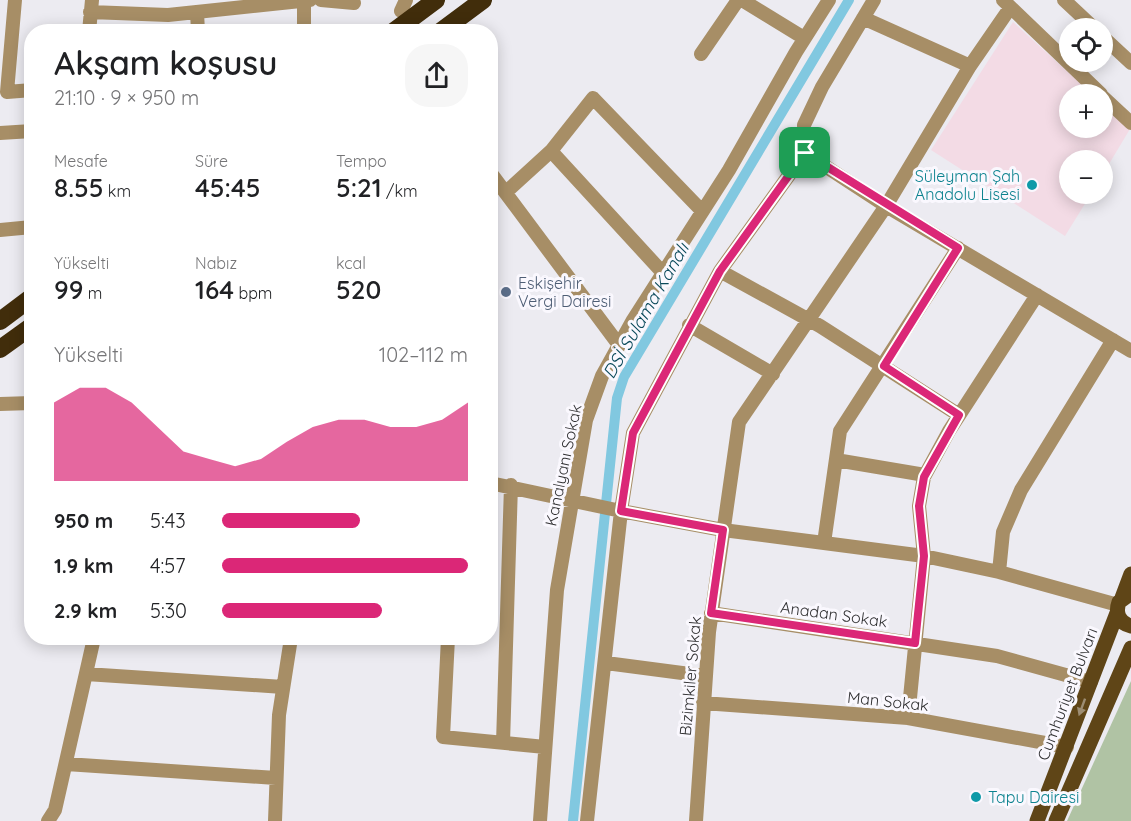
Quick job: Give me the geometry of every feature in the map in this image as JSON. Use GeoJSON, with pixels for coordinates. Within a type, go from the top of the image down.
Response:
{"type":"FeatureCollection","features":[{"type":"Feature","properties":{"kind":"highway"},"geometry":{"type":"LineString","coordinates":[[404,24],[436,0]]}},
{"type":"Feature","properties":{"kind":"highway"},"geometry":{"type":"LineString","coordinates":[[451,24],[483,0]]}},
{"type":"Feature","properties":{"kind":"highway"},"geometry":{"type":"LineString","coordinates":[[0,321],[24,303]]}},
{"type":"Feature","properties":{"kind":"highway"},"geometry":{"type":"LineString","coordinates":[[0,349],[24,332]]}},
{"type":"Feature","properties":{"kind":"main road","name":"Cumhuriyet Bulvarı"},"geometry":{"type":"LineString","coordinates":[[1037,821],[1131,574]]}},
{"type":"Feature","properties":{"kind":"main road"},"geometry":{"type":"LineString","coordinates":[[1122,602],[1122,623],[1131,626]]}},
{"type":"Feature","properties":{"kind":"main road"},"geometry":{"type":"LineString","coordinates":[[1056,821],[1126,666],[1131,648]]}},
{"type":"Feature","properties":{"kind":"street"},"geometry":{"type":"LineString","coordinates":[[15,0],[5,52],[7,92],[24,91]]}},
{"type":"Feature","properties":{"kind":"street"},"geometry":{"type":"LineString","coordinates":[[90,24],[91,6],[168,15],[260,3],[310,0]]}},
{"type":"Feature","properties":{"kind":"street"},"geometry":{"type":"LineString","coordinates":[[321,0],[354,3]]}},
{"type":"Feature","properties":{"kind":"street"},"geometry":{"type":"LineString","coordinates":[[701,54],[738,0]]}},
{"type":"Feature","properties":{"kind":"street"},"geometry":{"type":"LineString","coordinates":[[742,0],[804,38]]}},
{"type":"Feature","properties":{"kind":"street","name":"Kanalyanı Sokak"},"geometry":{"type":"LineString","coordinates":[[540,821],[557,590],[575,502],[586,420],[602,376],[619,345],[829,0]]}},
{"type":"Feature","properties":{"kind":"street"},"geometry":{"type":"LineString","coordinates":[[587,821],[606,663],[616,510],[633,433],[720,271],[805,153],[804,125],[822,87],[874,0]]}},
{"type":"Feature","properties":{"kind":"street"},"geometry":{"type":"LineString","coordinates":[[1064,0],[1083,18]]}},
{"type":"Feature","properties":{"kind":"street"},"geometry":{"type":"LineString","coordinates":[[304,1],[304,24]]}},
{"type":"Feature","properties":{"kind":"street"},"geometry":{"type":"LineString","coordinates":[[1006,4],[1090,84]]}},
{"type":"Feature","properties":{"kind":"street","name":"Bizimkiler Sokak"},"geometry":{"type":"LineString","coordinates":[[696,821],[711,613],[739,422],[886,206],[1006,4]]}},
{"type":"Feature","properties":{"kind":"street"},"geometry":{"type":"LineString","coordinates":[[197,12],[198,24]]}},
{"type":"Feature","properties":{"kind":"street"},"geometry":{"type":"LineString","coordinates":[[863,18],[970,66]]}},
{"type":"Feature","properties":{"kind":"street"},"geometry":{"type":"LineString","coordinates":[[1113,46],[1131,63]]}},
{"type":"Feature","properties":{"kind":"street"},"geometry":{"type":"LineString","coordinates":[[506,192],[550,152],[593,98],[702,211]]}},
{"type":"Feature","properties":{"kind":"street"},"geometry":{"type":"LineString","coordinates":[[1113,103],[1128,114]]}},
{"type":"Feature","properties":{"kind":"street"},"geometry":{"type":"LineString","coordinates":[[0,133],[24,132]]}},
{"type":"Feature","properties":{"kind":"street"},"geometry":{"type":"LineString","coordinates":[[550,152],[663,273]]}},
{"type":"Feature","properties":{"kind":"street"},"geometry":{"type":"LineString","coordinates":[[805,153],[886,206],[1131,351]]}},
{"type":"Feature","properties":{"kind":"street"},"geometry":{"type":"LineString","coordinates":[[498,182],[619,345]]}},
{"type":"Feature","properties":{"kind":"street"},"geometry":{"type":"LineString","coordinates":[[0,230],[24,228]]}},
{"type":"Feature","properties":{"kind":"street"},"geometry":{"type":"LineString","coordinates":[[824,543],[840,431],[958,248]]}},
{"type":"Feature","properties":{"kind":"street"},"geometry":{"type":"LineString","coordinates":[[720,271],[810,320],[959,415]]}},
{"type":"Feature","properties":{"kind":"street"},"geometry":{"type":"LineString","coordinates":[[908,718],[924,556],[919,506],[925,475],[959,415],[1037,295]]}},
{"type":"Feature","properties":{"kind":"street"},"geometry":{"type":"LineString","coordinates":[[0,307],[24,302]]}},
{"type":"Feature","properties":{"kind":"street"},"geometry":{"type":"LineString","coordinates":[[689,325],[773,374]]}},
{"type":"Feature","properties":{"kind":"street"},"geometry":{"type":"LineString","coordinates":[[999,572],[1003,532],[1021,490],[1113,340]]}},
{"type":"Feature","properties":{"kind":"street"},"geometry":{"type":"LineString","coordinates":[[0,404],[24,403]]}},
{"type":"Feature","properties":{"kind":"street"},"geometry":{"type":"LineString","coordinates":[[836,460],[925,475]]}},
{"type":"Feature","properties":{"kind":"street"},"geometry":{"type":"LineString","coordinates":[[498,484],[575,502],[723,530],[924,556],[1122,602]]}},
{"type":"Feature","properties":{"kind":"street"},"geometry":{"type":"LineString","coordinates":[[503,743],[511,485]]}},
{"type":"Feature","properties":{"kind":"street","name":"Anadan Sokak"},"geometry":{"type":"LineString","coordinates":[[711,613],[997,656],[1090,682]]}},
{"type":"Feature","properties":{"kind":"street"},"geometry":{"type":"LineString","coordinates":[[48,821],[55,810],[92,645]]}},
{"type":"Feature","properties":{"kind":"street"},"geometry":{"type":"LineString","coordinates":[[275,821],[283,687],[290,645]]}},
{"type":"Feature","properties":{"kind":"street"},"geometry":{"type":"LineString","coordinates":[[448,645],[443,737],[545,747]]}},
{"type":"Feature","properties":{"kind":"street"},"geometry":{"type":"LineString","coordinates":[[606,663],[705,676]]}},
{"type":"Feature","properties":{"kind":"street"},"geometry":{"type":"LineString","coordinates":[[86,674],[283,687]]}},
{"type":"Feature","properties":{"kind":"street","name":"Man Sokak"},"geometry":{"type":"LineString","coordinates":[[703,703],[908,718],[1067,747]]}},
{"type":"Feature","properties":{"kind":"street"},"geometry":{"type":"LineString","coordinates":[[66,764],[276,778]]}},
{"type":"Feature","properties":{"kind":"shaded area"},"geometry":{"type":"Polygon","coordinates":[[[1013,22],[1059,64],[1059,72],[1068,72],[1081,84],[1059,84],[1059,138],[1113,138],[1113,113],[1130,129],[1113,157],[1113,150],[1059,150],[1059,204],[1085,204],[1065,236],[931,150],[1013,22]]]}},
{"type":"Feature","properties":{"kind":"green space"},"geometry":{"type":"Polygon","coordinates":[[[1131,681],[1131,821],[1067,821],[1131,681]]]}},
{"type":"Feature","properties":{"kind":"waterway","name":"DSİ Sulama Kanalı"},"geometry":{"type":"LineString","coordinates":[[573,821],[617,398],[624,377],[849,0]]}},
{"type":"Feature","properties":{"kind":"place","name":"Süleyman Şah Anadolu Lisesi"},"geometry":{"type":"Point","coordinates":[1032,185]}},
{"type":"Feature","properties":{"kind":"place","name":"Eskişehir Vergi Dairesi"},"geometry":{"type":"Point","coordinates":[506,292]}},
{"type":"Feature","properties":{"kind":"place","name":"Tapu Dairesi"},"geometry":{"type":"Point","coordinates":[976,797]}},
{"type":"Feature","properties":{"kind":"route"},"geometry":{"type":"LineString","coordinates":[[805,153],[886,206],[958,248],[884,366],[959,415],[924,477],[919,506],[924,556],[915,643],[711,613],[723,530],[621,511],[633,433],[720,271],[805,153]]}}]}
